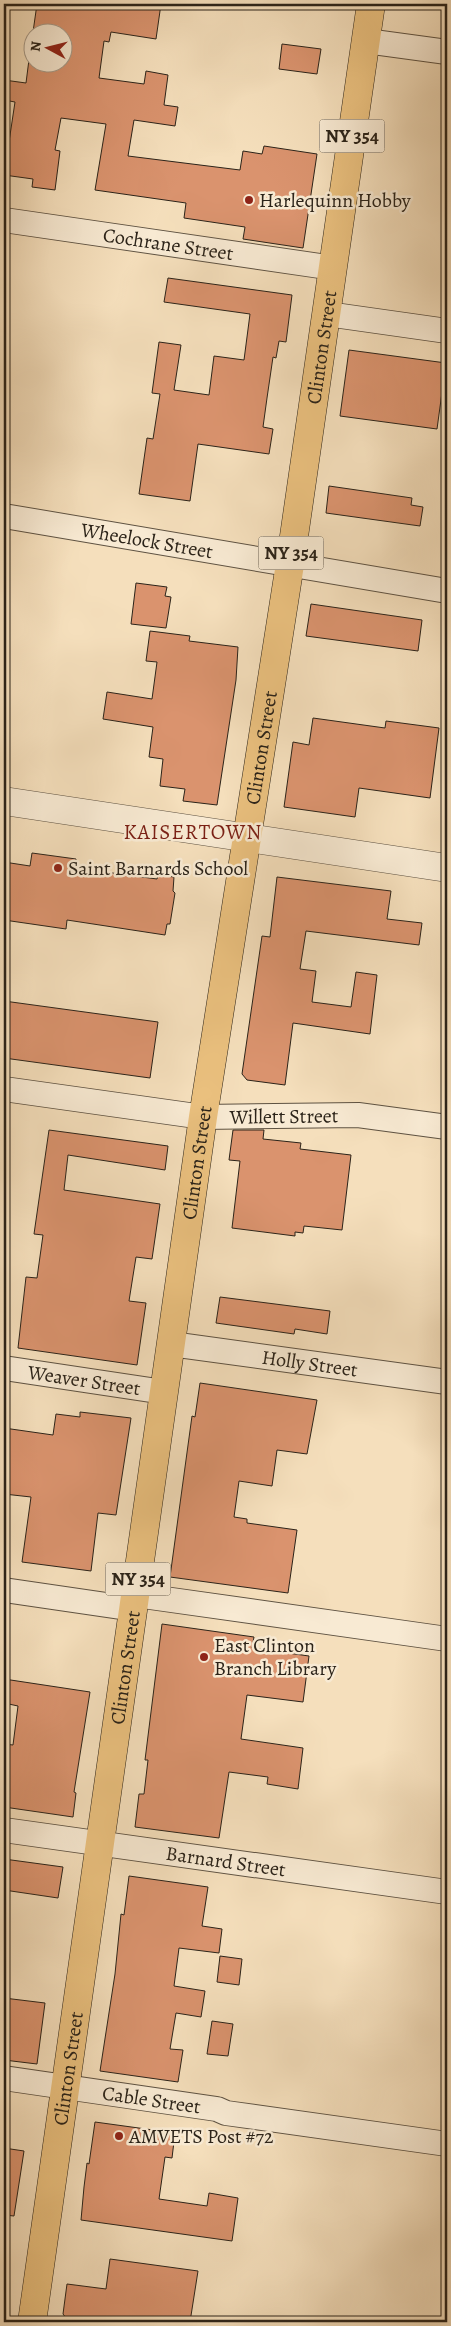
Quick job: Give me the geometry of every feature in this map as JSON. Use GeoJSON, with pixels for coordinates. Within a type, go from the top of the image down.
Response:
{"type":"FeatureCollection","features":[{"type":"Feature","properties":{"kind":"main road","name":"Clinton Street"},"geometry":{"type":"LineString","coordinates":[[32,2322],[203,1117],[290,564],[371,4]]}},
{"type":"Feature","properties":{"kind":"street"},"geometry":{"type":"LineString","coordinates":[[366,41],[447,52]]}},
{"type":"Feature","properties":{"kind":"street","name":"Cochrane Street"},"geometry":{"type":"LineString","coordinates":[[4,220],[334,268]]}},
{"type":"Feature","properties":{"kind":"street"},"geometry":{"type":"LineString","coordinates":[[327,314],[447,331]]}},
{"type":"Feature","properties":{"kind":"street","name":"Wheelock Street"},"geometry":{"type":"LineString","coordinates":[[4,516],[447,591]]}},
{"type":"Feature","properties":{"kind":"street"},"geometry":{"type":"LineString","coordinates":[[4,802],[447,868]]}},
{"type":"Feature","properties":{"kind":"street","name":"Willett Street"},"geometry":{"type":"LineString","coordinates":[[4,1089],[203,1117],[358,1115],[447,1127]]}},
{"type":"Feature","properties":{"kind":"street","name":"Holly Street"},"geometry":{"type":"LineString","coordinates":[[171,1344],[447,1382]]}},
{"type":"Feature","properties":{"kind":"street","name":"Weaver Street"},"geometry":{"type":"LineString","coordinates":[[4,1368],[164,1392]]}},
{"type":"Feature","properties":{"kind":"street"},"geometry":{"type":"LineString","coordinates":[[4,1590],[134,1602],[447,1639]]}},
{"type":"Feature","properties":{"kind":"street","name":"Barnard Street"},"geometry":{"type":"LineString","coordinates":[[4,1830],[447,1892]]}},
{"type":"Feature","properties":{"kind":"street","name":"Cable Street"},"geometry":{"type":"LineString","coordinates":[[4,2078],[217,2109],[226,2113],[447,2144]]}},
{"type":"Feature","properties":{"kind":"building"},"geometry":{"type":"Polygon","coordinates":[[[37,4],[161,4],[156,39],[111,32],[109,42],[104,41],[99,78],[144,84],[146,71],[168,75],[164,105],[178,107],[175,126],[134,120],[128,156],[240,170],[243,151],[262,154],[264,146],[317,154],[303,248],[243,239],[245,227],[184,218],[186,203],[95,190],[106,124],[61,118],[55,150],[60,151],[55,190],[32,187],[33,179],[4,175],[15,102],[4,100],[4,80],[26,83],[27,72],[72,72],[72,22],[34,22],[37,4]]]}},
{"type":"Feature","properties":{"kind":"building"},"geometry":{"type":"Polygon","coordinates":[[[282,44],[321,49],[317,74],[279,69],[282,44]]]}},
{"type":"Feature","properties":{"kind":"building"},"geometry":{"type":"Polygon","coordinates":[[[168,278],[292,295],[286,342],[279,341],[276,358],[273,357],[267,398],[263,427],[273,429],[269,454],[198,444],[190,501],[139,494],[147,438],[153,439],[160,394],[152,393],[159,342],[181,345],[174,390],[209,395],[214,356],[244,360],[250,314],[164,302],[168,278]]]}},
{"type":"Feature","properties":{"kind":"building"},"geometry":{"type":"Polygon","coordinates":[[[349,350],[446,363],[437,429],[340,416],[349,350]]]}},
{"type":"Feature","properties":{"kind":"building"},"geometry":{"type":"Polygon","coordinates":[[[329,486],[412,498],[411,505],[423,507],[420,526],[326,513],[329,486]]]}},
{"type":"Feature","properties":{"kind":"building"},"geometry":{"type":"Polygon","coordinates":[[[136,583],[167,587],[165,596],[171,597],[166,628],[131,624],[136,583]]]}},
{"type":"Feature","properties":{"kind":"building"},"geometry":{"type":"Polygon","coordinates":[[[311,604],[422,620],[418,651],[306,636],[311,604]]]}},
{"type":"Feature","properties":{"kind":"building"},"geometry":{"type":"Polygon","coordinates":[[[150,631],[190,636],[189,641],[238,647],[236,680],[217,805],[183,801],[185,789],[160,786],[163,759],[149,757],[153,727],[103,719],[107,692],[152,699],[157,662],[146,661],[150,631]]]}},
{"type":"Feature","properties":{"kind":"building"},"geometry":{"type":"Polygon","coordinates":[[[313,718],[385,728],[386,721],[439,728],[430,798],[359,788],[355,817],[284,807],[293,742],[309,745],[313,718]]]}},
{"type":"Feature","properties":{"kind":"building"},"geometry":{"type":"Polygon","coordinates":[[[32,853],[76,859],[75,868],[157,879],[158,875],[174,877],[173,891],[175,893],[170,924],[167,924],[165,935],[67,920],[66,929],[4,920],[4,862],[30,866],[32,853]]]}},
{"type":"Feature","properties":{"kind":"building"},"geometry":{"type":"Polygon","coordinates":[[[277,877],[391,891],[387,919],[422,923],[419,945],[306,931],[300,969],[316,971],[312,1002],[351,1007],[356,972],[377,975],[370,1034],[293,1023],[285,1085],[247,1080],[242,1074],[262,936],[270,937],[277,877]]]}},
{"type":"Feature","properties":{"kind":"building"},"geometry":{"type":"Polygon","coordinates":[[[4,1001],[158,1022],[150,1078],[4,1058],[4,1001]]]}},
{"type":"Feature","properties":{"kind":"building"},"geometry":{"type":"Polygon","coordinates":[[[49,1130],[168,1146],[165,1170],[68,1155],[64,1190],[160,1204],[152,1259],[136,1257],[129,1301],[146,1303],[137,1365],[18,1348],[26,1277],[37,1278],[43,1235],[34,1234],[49,1130]]]}},
{"type":"Feature","properties":{"kind":"building"},"geometry":{"type":"Polygon","coordinates":[[[233,1130],[264,1130],[263,1139],[301,1143],[300,1149],[351,1155],[342,1230],[304,1226],[303,1233],[295,1232],[295,1236],[232,1228],[240,1161],[229,1160],[233,1130]]]}},
{"type":"Feature","properties":{"kind":"building"},"geometry":{"type":"Polygon","coordinates":[[[220,1297],[330,1311],[327,1334],[295,1329],[294,1334],[216,1323],[220,1297]]]}},
{"type":"Feature","properties":{"kind":"building"},"geometry":{"type":"Polygon","coordinates":[[[200,1383],[317,1400],[307,1454],[277,1450],[272,1486],[239,1481],[234,1517],[247,1519],[247,1523],[297,1530],[288,1593],[170,1577],[192,1416],[195,1417],[200,1383]]]}},
{"type":"Feature","properties":{"kind":"building"},"geometry":{"type":"Polygon","coordinates":[[[80,1412],[131,1418],[116,1515],[98,1513],[91,1571],[22,1562],[31,1497],[4,1494],[4,1428],[53,1435],[56,1414],[80,1417],[80,1412]]]}},
{"type":"Feature","properties":{"kind":"building"},"geometry":{"type":"Polygon","coordinates":[[[162,1624],[254,1637],[252,1648],[309,1656],[303,1702],[247,1695],[241,1739],[303,1748],[298,1789],[267,1784],[268,1777],[229,1772],[219,1838],[135,1827],[139,1794],[144,1794],[148,1760],[145,1760],[162,1624]]]}},
{"type":"Feature","properties":{"kind":"building"},"geometry":{"type":"Polygon","coordinates":[[[4,1679],[90,1692],[74,1792],[76,1793],[73,1817],[4,1807],[4,1744],[13,1745],[18,1706],[4,1703],[4,1679]]]}},
{"type":"Feature","properties":{"kind":"building"},"geometry":{"type":"Polygon","coordinates":[[[4,1859],[63,1867],[58,1898],[4,1890],[4,1859]]]}},
{"type":"Feature","properties":{"kind":"building"},"geometry":{"type":"Polygon","coordinates":[[[129,1876],[208,1887],[202,1926],[222,1929],[219,1953],[179,1948],[174,1986],[205,1991],[201,2017],[176,2013],[170,2049],[183,2050],[178,2082],[100,2071],[115,1974],[121,1914],[124,1915],[129,1876]]]}},
{"type":"Feature","properties":{"kind":"building"},"geometry":{"type":"Polygon","coordinates":[[[220,1956],[242,1959],[239,1985],[217,1982],[220,1956]]]}},
{"type":"Feature","properties":{"kind":"building"},"geometry":{"type":"Polygon","coordinates":[[[4,1998],[45,2003],[37,2064],[4,2060],[4,1998]]]}},
{"type":"Feature","properties":{"kind":"building"},"geometry":{"type":"Polygon","coordinates":[[[212,2021],[233,2024],[228,2056],[207,2054],[212,2021]]]}},
{"type":"Feature","properties":{"kind":"building"},"geometry":{"type":"Polygon","coordinates":[[[95,2122],[175,2133],[172,2158],[165,2157],[159,2199],[207,2206],[209,2193],[238,2198],[232,2241],[81,2220],[87,2163],[89,2164],[95,2122]]]}},
{"type":"Feature","properties":{"kind":"building"},"geometry":{"type":"Polygon","coordinates":[[[4,2148],[24,2151],[14,2216],[4,2215],[4,2148]]]}},
{"type":"Feature","properties":{"kind":"building"},"geometry":{"type":"Polygon","coordinates":[[[110,2259],[198,2271],[190,2322],[69,2322],[63,2314],[67,2284],[106,2289],[110,2259]]]}},
{"type":"Feature","properties":{"kind":"place","name":"Harlequinn Hobby"},"geometry":{"type":"Point","coordinates":[249,200]}},
{"type":"Feature","properties":{"kind":"place","name":"Saint Barnards School"},"geometry":{"type":"Point","coordinates":[58,868]}},
{"type":"Feature","properties":{"kind":"place","name":"East Clinton Branch Library"},"geometry":{"type":"Point","coordinates":[204,1657]}},
{"type":"Feature","properties":{"kind":"place","name":"AMVETS Post #72"},"geometry":{"type":"Point","coordinates":[119,2136]}},
{"type":"Feature","properties":{"kind":"district","name":"KAISERTOWN"},"geometry":{"type":"Point","coordinates":[193,832]}}]}
